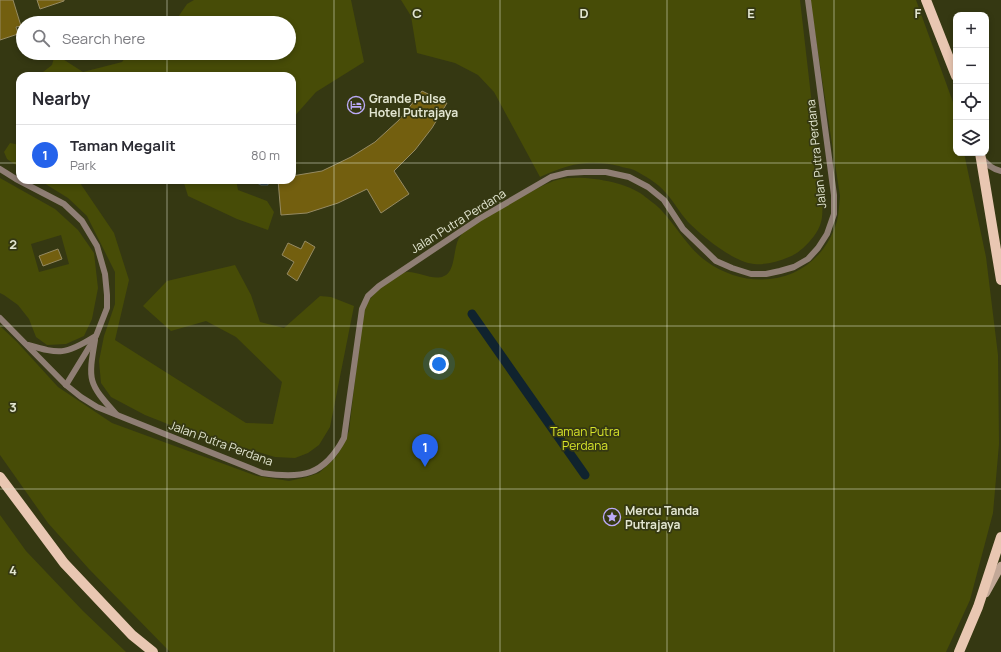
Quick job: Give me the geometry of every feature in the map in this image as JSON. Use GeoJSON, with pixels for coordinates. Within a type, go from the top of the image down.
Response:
{"type":"FeatureCollection","features":[{"type":"Feature","properties":{"kind":"main road"},"geometry":{"type":"LineString","coordinates":[[926,0],[953,68]]}},
{"type":"Feature","properties":{"kind":"main road"},"geometry":{"type":"LineString","coordinates":[[981,156],[1001,280]]}},
{"type":"Feature","properties":{"kind":"main road"},"geometry":{"type":"LineString","coordinates":[[0,477],[64,563],[132,635],[153,652]]}},
{"type":"Feature","properties":{"kind":"main road"},"geometry":{"type":"LineString","coordinates":[[959,652],[978,607],[1001,537]]}},
{"type":"Feature","properties":{"kind":"main road"},"geometry":{"type":"LineString","coordinates":[[978,607],[1001,566]]}},
{"type":"Feature","properties":{"kind":"street","name":"Jalan Putra Perdana"},"geometry":{"type":"LineString","coordinates":[[0,318],[66,386],[97,407],[262,473],[296,475],[315,471],[333,456],[344,438],[362,309],[368,296],[406,266],[479,219],[551,177],[567,173],[606,172],[629,177],[648,187],[664,200],[683,229],[716,261],[732,268],[751,274],[766,274],[794,267],[808,259],[818,248],[827,234],[834,214],[834,195],[808,0]]}},
{"type":"Feature","properties":{"kind":"street"},"geometry":{"type":"LineString","coordinates":[[981,156],[988,166],[1001,172]]}},
{"type":"Feature","properties":{"kind":"street"},"geometry":{"type":"LineString","coordinates":[[0,169],[16,179]]}},
{"type":"Feature","properties":{"kind":"street"},"geometry":{"type":"LineString","coordinates":[[26,184],[64,204],[82,221],[97,246],[105,274],[107,308],[96,336],[66,386]]}},
{"type":"Feature","properties":{"kind":"street"},"geometry":{"type":"LineString","coordinates":[[96,336],[90,367],[92,382],[98,394],[117,415]]}},
{"type":"Feature","properties":{"kind":"street"},"geometry":{"type":"LineString","coordinates":[[27,345],[51,352],[68,352],[96,336]]}},
{"type":"Feature","properties":{"kind":"green space"},"geometry":{"type":"Polygon","coordinates":[[[194,0],[351,0],[364,62],[316,92],[296,114],[296,72],[83,72],[122,62],[124,60],[296,60],[296,16],[179,16],[187,4],[194,0]]]}},
{"type":"Feature","properties":{"kind":"green space"},"geometry":{"type":"Polygon","coordinates":[[[401,0],[800,0],[823,201],[822,220],[813,238],[804,248],[794,255],[772,263],[754,264],[737,259],[709,241],[688,222],[663,189],[634,170],[608,164],[588,163],[570,166],[540,177],[494,92],[478,75],[455,63],[417,53],[411,16],[401,0]]]}},
{"type":"Feature","properties":{"kind":"green space","name":"Taman Putra Perdana"},"geometry":{"type":"Polygon","coordinates":[[[810,0],[916,0],[953,102],[953,156],[965,156],[986,257],[998,355],[999,444],[993,513],[970,600],[946,652],[170,652],[89,569],[48,523],[0,455],[0,326],[17,342],[58,387],[112,423],[257,476],[289,481],[319,473],[335,458],[342,447],[349,431],[362,321],[366,306],[373,295],[389,280],[407,272],[435,277],[445,276],[451,269],[456,246],[462,234],[475,223],[524,195],[551,182],[566,178],[589,178],[625,186],[643,195],[660,209],[688,244],[706,261],[725,272],[744,278],[764,280],[783,277],[800,269],[816,257],[828,241],[837,221],[840,196],[810,0]]]}},
{"type":"Feature","properties":{"kind":"green space"},"geometry":{"type":"Polygon","coordinates":[[[53,60],[64,60],[83,72],[43,72],[52,65],[53,60]]]}},
{"type":"Feature","properties":{"kind":"green space"},"geometry":{"type":"Polygon","coordinates":[[[10,143],[16,144],[16,165],[7,159],[4,152],[10,143]]]}},
{"type":"Feature","properties":{"kind":"green space"},"geometry":{"type":"Polygon","coordinates":[[[0,178],[55,209],[78,230],[94,253],[98,288],[92,319],[84,336],[66,344],[47,345],[36,337],[29,319],[18,305],[0,293],[0,178]],[[61,235],[31,244],[39,272],[69,264],[61,235]]]}},
{"type":"Feature","properties":{"kind":"green space"},"geometry":{"type":"Polygon","coordinates":[[[45,184],[81,184],[114,233],[129,280],[115,340],[246,423],[273,424],[282,382],[236,337],[206,321],[171,331],[143,306],[167,281],[235,265],[251,295],[260,322],[284,328],[320,296],[331,297],[354,306],[330,427],[319,445],[308,453],[295,458],[275,457],[183,430],[145,415],[111,397],[101,383],[99,361],[104,336],[115,304],[115,272],[87,216],[68,198],[45,184]]]}},
{"type":"Feature","properties":{"kind":"green space"},"geometry":{"type":"Polygon","coordinates":[[[184,184],[237,184],[238,190],[267,201],[274,212],[268,230],[237,219],[188,196],[184,184]]]}},
{"type":"Feature","properties":{"kind":"green space"},"geometry":{"type":"Polygon","coordinates":[[[0,515],[26,551],[83,611],[126,652],[0,652],[0,515]]]}},
{"type":"Feature","properties":{"kind":"building"},"geometry":{"type":"Polygon","coordinates":[[[0,0],[13,0],[18,16],[16,16],[16,35],[0,40],[0,0]]]}},
{"type":"Feature","properties":{"kind":"building"},"geometry":{"type":"Polygon","coordinates":[[[37,0],[64,0],[64,1],[40,9],[37,0]]]}},
{"type":"Feature","properties":{"kind":"building"},"geometry":{"type":"Polygon","coordinates":[[[422,91],[447,103],[432,128],[415,150],[394,171],[409,194],[381,213],[367,189],[338,203],[307,213],[281,215],[278,184],[296,184],[296,175],[322,171],[351,157],[375,142],[399,120],[422,91]]]}},
{"type":"Feature","properties":{"kind":"building"},"geometry":{"type":"Polygon","coordinates":[[[305,241],[315,247],[297,281],[287,274],[294,262],[282,255],[288,243],[301,249],[305,241]]]}},
{"type":"Feature","properties":{"kind":"building"},"geometry":{"type":"Polygon","coordinates":[[[58,249],[62,259],[43,266],[39,256],[58,249]]]}},
{"type":"Feature","properties":{"kind":"waterway"},"geometry":{"type":"LineString","coordinates":[[472,314],[585,475]]}},
{"type":"Feature","properties":{"kind":"place","name":"Grande Pulse Hotel Putrajaya"},"geometry":{"type":"Point","coordinates":[356,105]}},
{"type":"Feature","properties":{"kind":"place","name":"Taman Megalit"},"geometry":{"type":"Point","coordinates":[425,467]}},
{"type":"Feature","properties":{"kind":"place","name":"Mercu Tanda Putrajaya"},"geometry":{"type":"Point","coordinates":[612,517]}}]}
